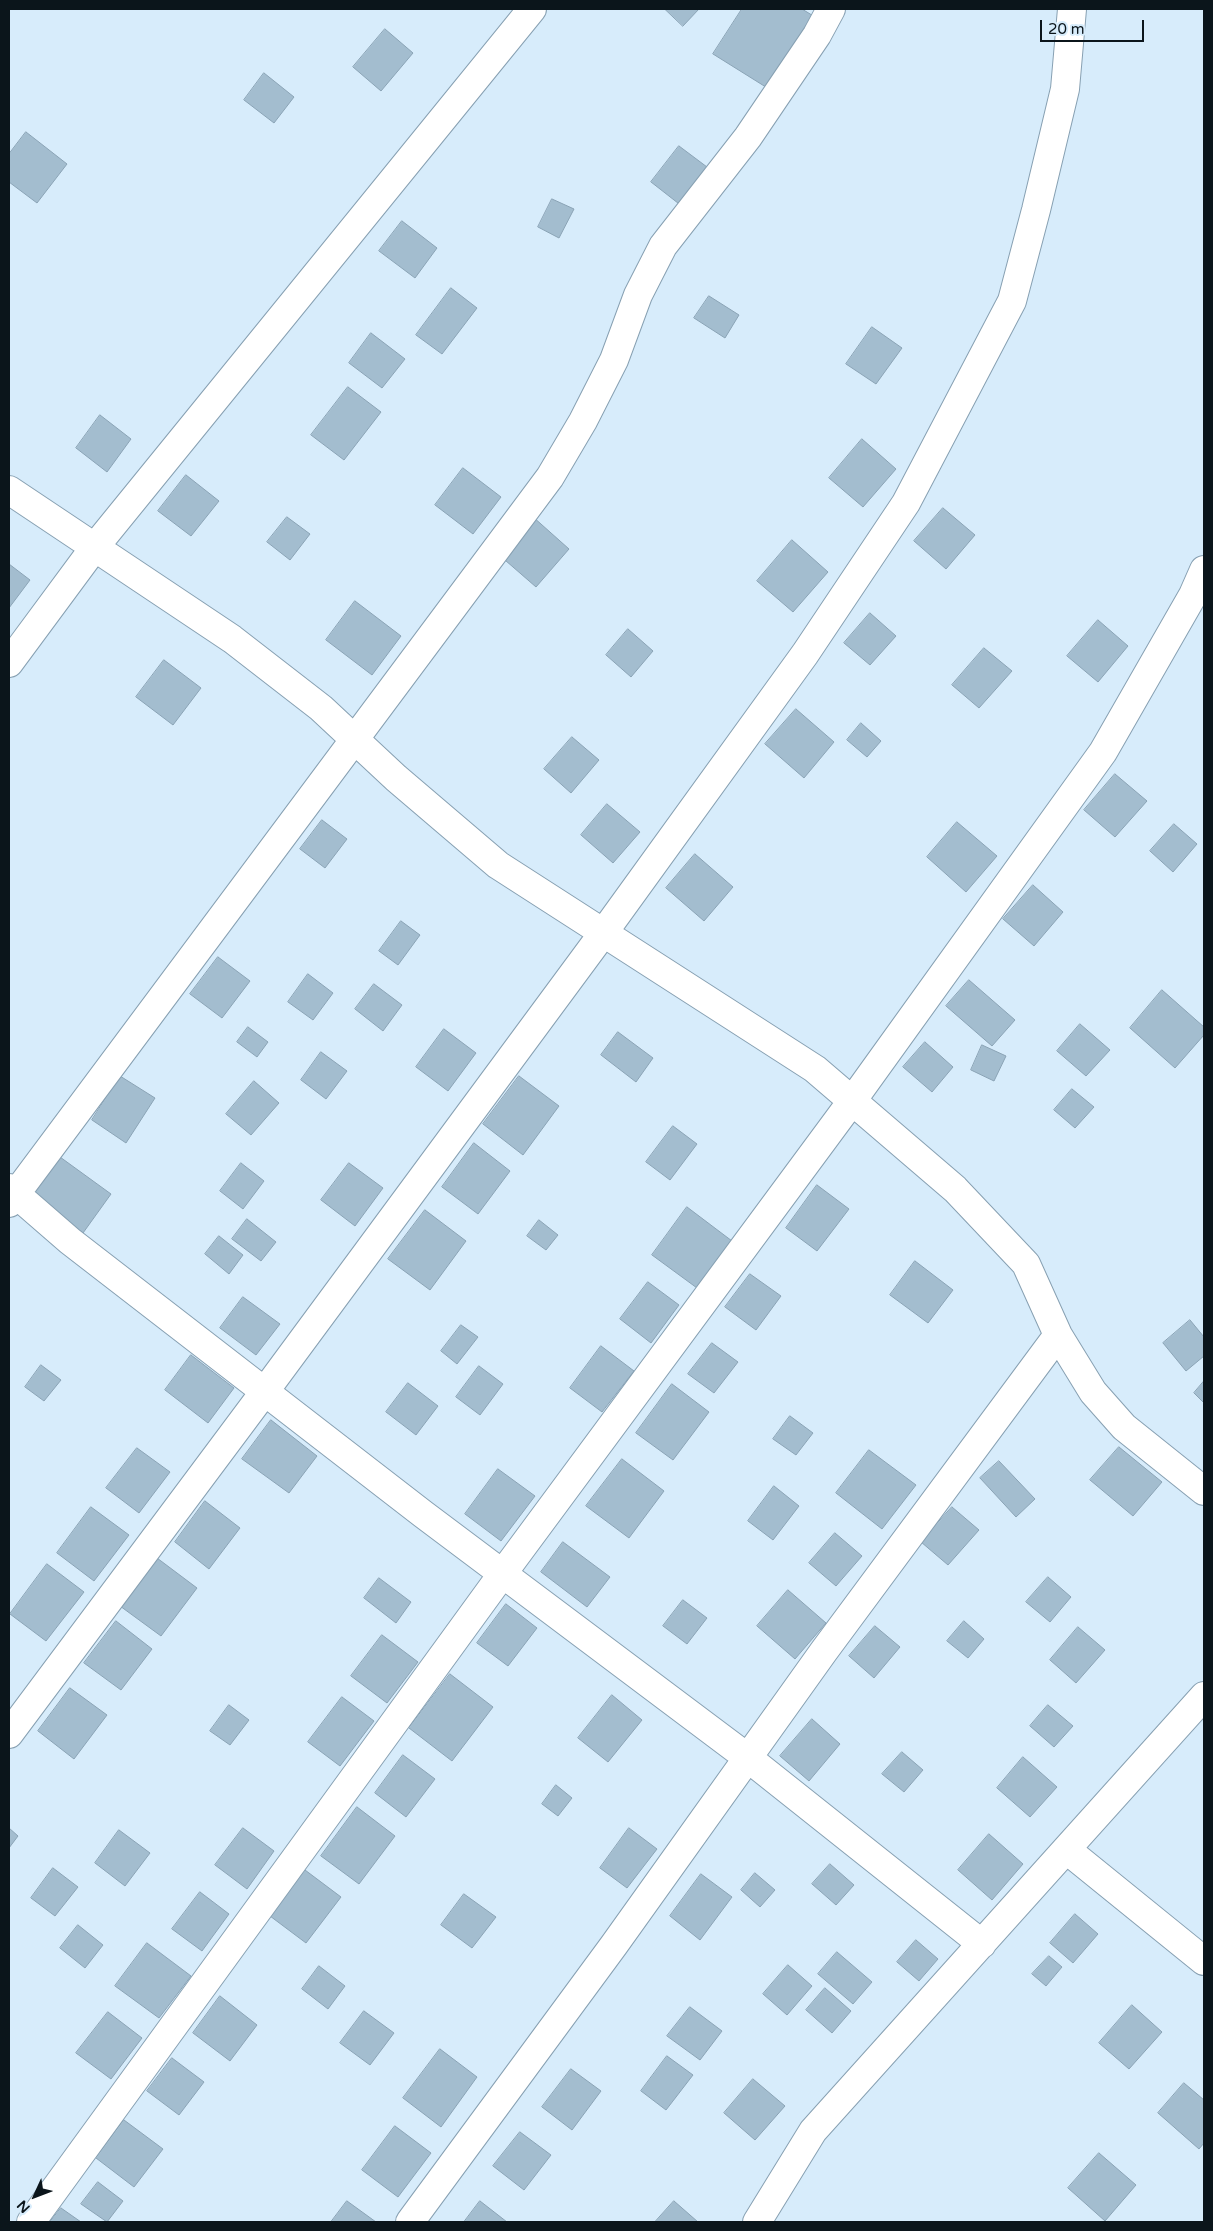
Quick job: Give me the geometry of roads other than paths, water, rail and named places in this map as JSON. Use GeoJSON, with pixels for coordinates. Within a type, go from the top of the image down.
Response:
{"type":"FeatureCollection","features":[{"type":"Feature","properties":{"kind":"street"},"geometry":{"type":"LineString","coordinates":[[9,663],[94,548],[532,9]]}},
{"type":"Feature","properties":{"kind":"street"},"geometry":{"type":"LineString","coordinates":[[831,9],[817,35],[748,137],[663,246],[638,295],[614,360],[583,421],[550,478],[11,1196],[748,1758],[982,1944]]}},
{"type":"Feature","properties":{"kind":"street"},"geometry":{"type":"LineString","coordinates":[[9,1734],[604,932],[806,654],[906,503],[1012,301],[1065,89],[1072,9]]}},
{"type":"Feature","properties":{"kind":"street"},"geometry":{"type":"LineString","coordinates":[[9,490],[232,639],[321,708],[498,865],[815,1069],[955,1189],[1026,1264],[1058,1335],[1093,1392],[1124,1428],[1204,1491]]}},
{"type":"Feature","properties":{"kind":"street"},"geometry":{"type":"LineString","coordinates":[[31,2222],[503,1573],[852,1101],[1103,752],[1193,595],[1204,570]]}},
{"type":"Feature","properties":{"kind":"street"},"geometry":{"type":"LineString","coordinates":[[410,2222],[614,1945],[830,1643],[1058,1335]]}},
{"type":"Feature","properties":{"kind":"street"},"geometry":{"type":"LineString","coordinates":[[757,2222],[813,2131],[1204,1696]]}},
{"type":"Feature","properties":{"kind":"street"},"geometry":{"type":"LineString","coordinates":[[1067,1850],[1204,1961]]}}]}
